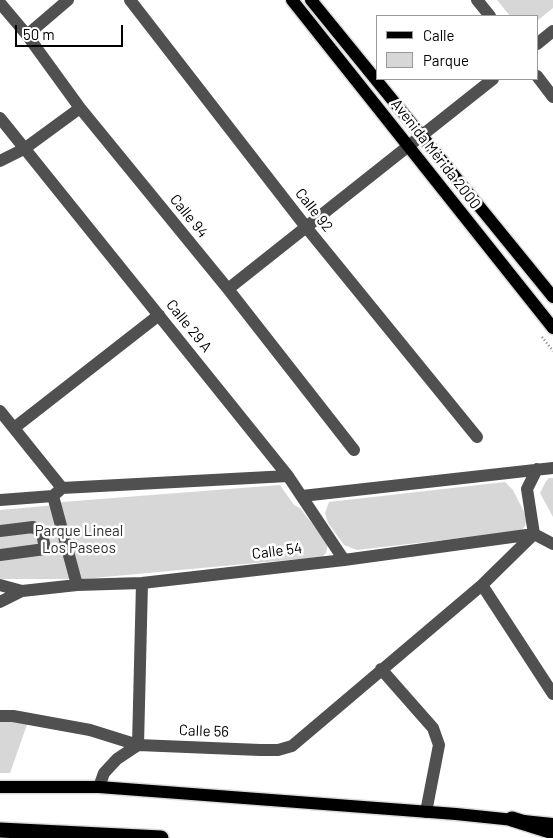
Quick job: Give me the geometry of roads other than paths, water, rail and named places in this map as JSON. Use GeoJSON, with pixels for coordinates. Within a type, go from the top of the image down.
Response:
{"type":"FeatureCollection","features":[{"type":"Feature","properties":{"kind":"highway"},"geometry":{"type":"LineString","coordinates":[[512,819],[553,832]]}},
{"type":"Feature","properties":{"kind":"highway"},"geometry":{"type":"LineString","coordinates":[[0,821],[45,832]]}},
{"type":"Feature","properties":{"kind":"highway"},"geometry":{"type":"LineString","coordinates":[[0,830],[161,838]]}},
{"type":"Feature","properties":{"kind":"main road","name":"Avenida Mérida 2000"},"geometry":{"type":"LineString","coordinates":[[292,0],[553,328]]}},
{"type":"Feature","properties":{"kind":"main road","name":"Avenida Mérida 2000"},"geometry":{"type":"LineString","coordinates":[[311,0],[553,297]]}},
{"type":"Feature","properties":{"kind":"main road"},"geometry":{"type":"LineString","coordinates":[[0,787],[99,788],[426,812],[553,824]]}},
{"type":"Feature","properties":{"kind":"street"},"geometry":{"type":"LineString","coordinates":[[27,35],[68,0]]}},
{"type":"Feature","properties":{"kind":"street","name":"Calle 92"},"geometry":{"type":"LineString","coordinates":[[130,0],[306,227],[477,437]]}},
{"type":"Feature","properties":{"kind":"street"},"geometry":{"type":"LineString","coordinates":[[477,0],[489,15]]}},
{"type":"Feature","properties":{"kind":"street","name":"Calle 94"},"geometry":{"type":"LineString","coordinates":[[0,2],[27,35],[80,108],[228,289],[354,450]]}},
{"type":"Feature","properties":{"kind":"street"},"geometry":{"type":"LineString","coordinates":[[538,43],[553,31]]}},
{"type":"Feature","properties":{"kind":"street"},"geometry":{"type":"LineString","coordinates":[[538,77],[553,97]]}},
{"type":"Feature","properties":{"kind":"street"},"geometry":{"type":"LineString","coordinates":[[228,289],[491,80]]}},
{"type":"Feature","properties":{"kind":"street"},"geometry":{"type":"LineString","coordinates":[[0,161],[24,149],[80,108]]}},
{"type":"Feature","properties":{"kind":"street","name":"Calle 29 A"},"geometry":{"type":"LineString","coordinates":[[0,118],[288,476],[344,560]]}},
{"type":"Feature","properties":{"kind":"street"},"geometry":{"type":"LineString","coordinates":[[14,428],[159,315]]}},
{"type":"Feature","properties":{"kind":"street"},"geometry":{"type":"LineString","coordinates":[[0,411],[58,492],[77,585]]}},
{"type":"Feature","properties":{"kind":"street"},"geometry":{"type":"LineString","coordinates":[[302,496],[553,468]]}},
{"type":"Feature","properties":{"kind":"street"},"geometry":{"type":"LineString","coordinates":[[537,470],[527,490],[534,534],[553,544]]}},
{"type":"Feature","properties":{"kind":"street"},"geometry":{"type":"LineString","coordinates":[[0,500],[58,492],[288,476]]}},
{"type":"Feature","properties":{"kind":"street"},"geometry":{"type":"LineString","coordinates":[[0,531],[33,526],[42,533],[45,549],[0,555]]}},
{"type":"Feature","properties":{"kind":"street","name":"Calle 54"},"geometry":{"type":"LineString","coordinates":[[0,602],[22,591],[77,585],[142,583],[344,560],[534,534]]}},
{"type":"Feature","properties":{"kind":"street","name":"Calle 56"},"geometry":{"type":"LineString","coordinates":[[0,716],[13,716],[90,730],[138,745],[260,750],[278,750],[292,746],[482,585],[534,534]]}},
{"type":"Feature","properties":{"kind":"street"},"geometry":{"type":"LineString","coordinates":[[99,788],[104,773],[117,759],[138,745],[142,583]]}},
{"type":"Feature","properties":{"kind":"street","name":"Calle 54"},"geometry":{"type":"LineString","coordinates":[[0,584],[22,591]]}},
{"type":"Feature","properties":{"kind":"street"},"geometry":{"type":"LineString","coordinates":[[482,585],[553,694]]}},
{"type":"Feature","properties":{"kind":"street"},"geometry":{"type":"LineString","coordinates":[[381,669],[433,728],[438,745],[426,812]]}},
{"type":"Feature","properties":{"kind":"park label","name":"Parque Lineal Los Paseos"},"geometry":{"type":"Point","coordinates":[79,540]}}]}
